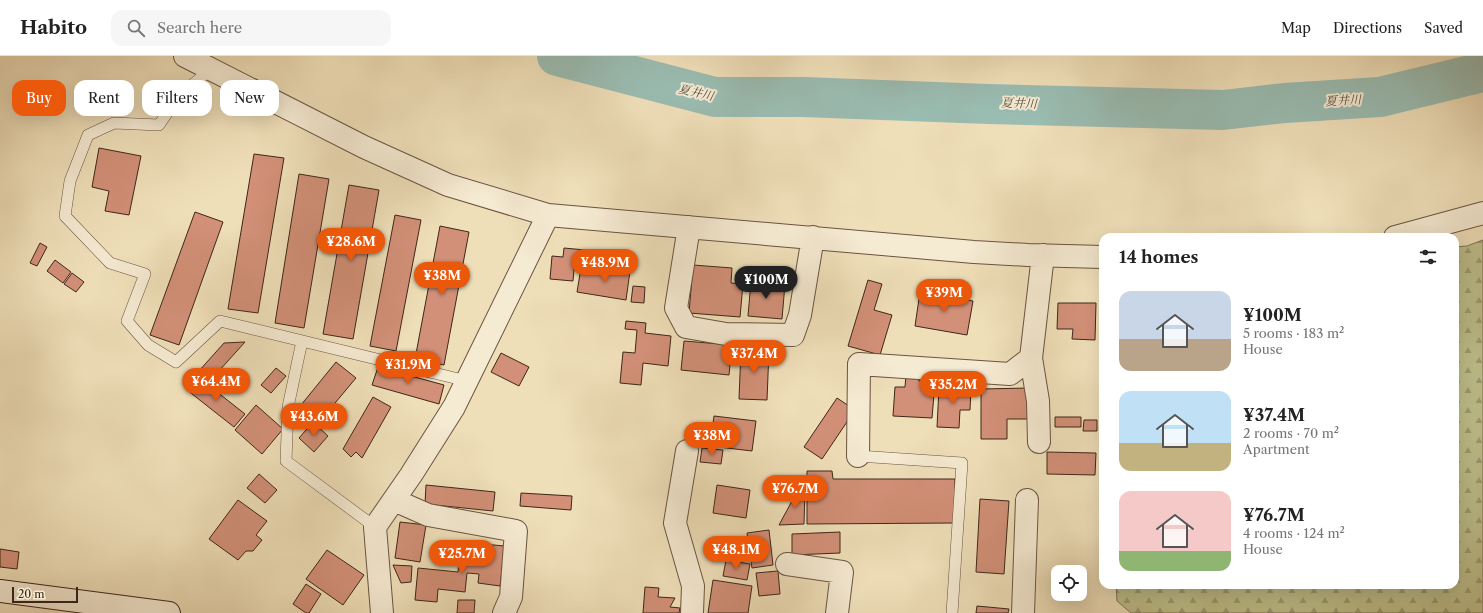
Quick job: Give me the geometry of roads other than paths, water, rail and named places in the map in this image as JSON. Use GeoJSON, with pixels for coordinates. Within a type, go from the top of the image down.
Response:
{"type":"FeatureCollection","features":[{"type":"Feature","properties":{"kind":"street"},"geometry":{"type":"LineString","coordinates":[[185,56],[364,147],[448,185],[548,215],[974,252],[1043,256],[1099,256]]}},
{"type":"Feature","properties":{"kind":"street"},"geometry":{"type":"LineString","coordinates":[[1409,233],[1483,213]]}},
{"type":"Feature","properties":{"kind":"street"},"geometry":{"type":"LineString","coordinates":[[382,613],[375,527],[454,406],[548,215]]}},
{"type":"Feature","properties":{"kind":"street"},"geometry":{"type":"LineString","coordinates":[[690,227],[676,308],[686,327],[726,334],[793,335],[800,315],[813,237]]}},
{"type":"Feature","properties":{"kind":"street"},"geometry":{"type":"LineString","coordinates":[[1039,442],[1038,401],[1031,358],[1043,256]]}},
{"type":"Feature","properties":{"kind":"street"},"geometry":{"type":"LineString","coordinates":[[858,456],[859,364],[1010,374],[1031,358]]}},
{"type":"Feature","properties":{"kind":"street"},"geometry":{"type":"LineString","coordinates":[[686,451],[676,524],[693,586],[692,613]]}},
{"type":"Feature","properties":{"kind":"street"},"geometry":{"type":"LineString","coordinates":[[394,500],[428,515],[516,531],[511,596],[504,613]]}},
{"type":"Feature","properties":{"kind":"street"},"geometry":{"type":"LineString","coordinates":[[1023,613],[1027,500]]}},
{"type":"Feature","properties":{"kind":"street"},"geometry":{"type":"LineString","coordinates":[[787,564],[842,572],[837,613]]}},
{"type":"Feature","properties":{"kind":"street"},"geometry":{"type":"LineString","coordinates":[[0,591],[89,608],[169,613]]}},
{"type":"Feature","properties":{"kind":"lane"},"geometry":{"type":"LineString","coordinates":[[210,69],[178,98],[158,125],[114,123],[88,135],[70,181],[65,216],[110,263],[145,274],[127,321],[148,344],[176,362],[220,321],[467,381]]}},
{"type":"Feature","properties":{"kind":"lane"},"geometry":{"type":"LineString","coordinates":[[302,341],[288,407],[286,460],[375,527]]}},
{"type":"Feature","properties":{"kind":"lane"},"geometry":{"type":"LineString","coordinates":[[858,456],[962,463],[952,613]]}},
{"type":"Feature","properties":{"kind":"waterway","name":"夏井川"},"geometry":{"type":"LineString","coordinates":[[557,56],[715,97],[804,97],[988,104],[1223,110],[1285,103],[1380,97],[1483,72]]}}]}
